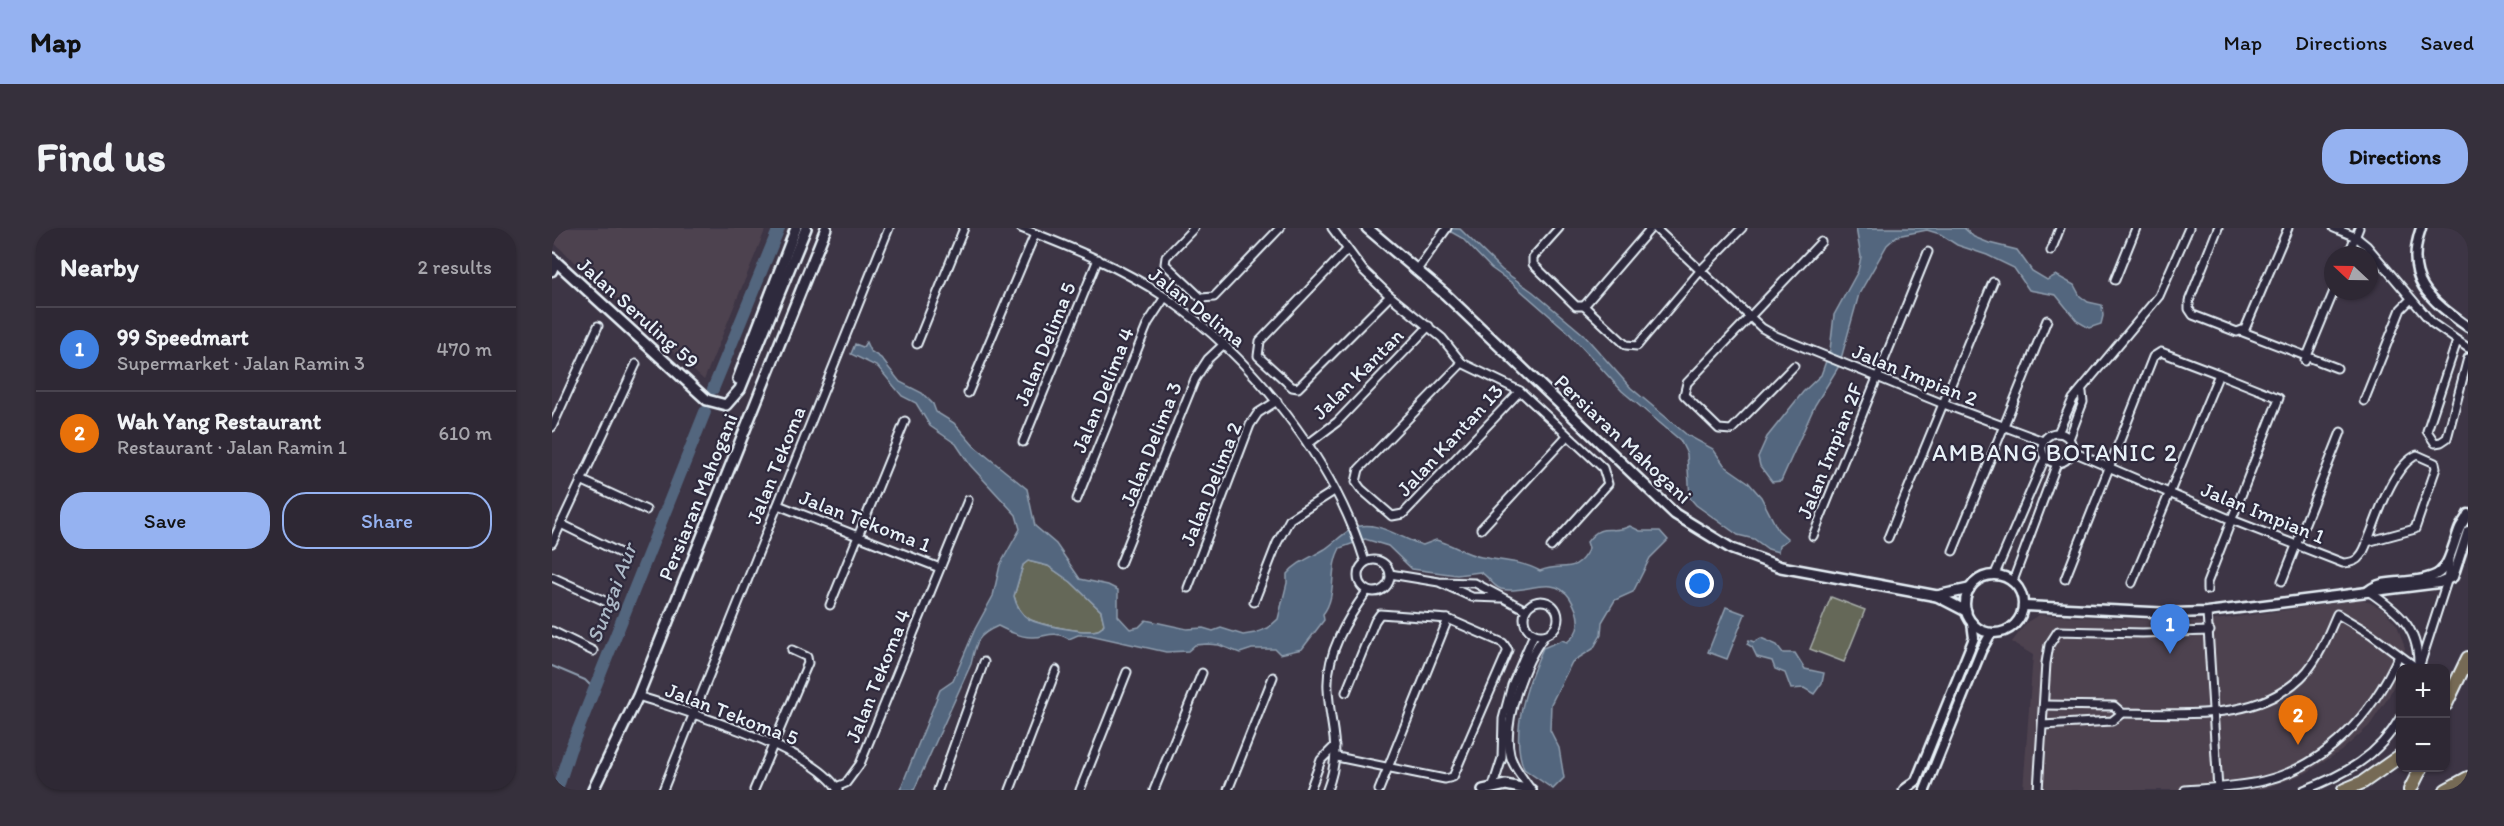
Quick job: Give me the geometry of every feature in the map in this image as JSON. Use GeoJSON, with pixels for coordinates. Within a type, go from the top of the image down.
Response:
{"type":"FeatureCollection","features":[{"type":"Feature","properties":{"kind":"highway"},"geometry":{"type":"LineString","coordinates":[[2450,703],[2468,658]]}},
{"type":"Feature","properties":{"kind":"highway"},"geometry":{"type":"LineString","coordinates":[[2450,695],[2460,676]]}},
{"type":"Feature","properties":{"kind":"highway"},"geometry":{"type":"LineString","coordinates":[[2344,790],[2363,782],[2396,759]]}},
{"type":"Feature","properties":{"kind":"highway"},"geometry":{"type":"LineString","coordinates":[[2410,790],[2419,772]]}},
{"type":"Feature","properties":{"kind":"highway"},"geometry":{"type":"LineString","coordinates":[[2446,790],[2468,778]]}},
{"type":"Feature","properties":{"kind":"main road","name":"Jalan Seruling 59"},"geometry":{"type":"LineString","coordinates":[[701,394],[720,401],[725,399],[736,386],[796,228]]}},
{"type":"Feature","properties":{"kind":"main road","name":"Jalan Seruling 59"},"geometry":{"type":"LineString","coordinates":[[553,264],[707,400],[726,405],[740,390],[806,228]]}},
{"type":"Feature","properties":{"kind":"main road","name":"Persiaran Mahogani"},"geometry":{"type":"LineString","coordinates":[[593,790],[638,696],[826,228]]}},
{"type":"Feature","properties":{"kind":"main road","name":"Persiaran Mahogani"},"geometry":{"type":"LineString","coordinates":[[1367,228],[1417,270],[1675,514],[1732,549],[1781,567],[1937,596]]}},
{"type":"Feature","properties":{"kind":"main road"},"geometry":{"type":"LineString","coordinates":[[1937,596],[1969,589]]}},
{"type":"Feature","properties":{"kind":"main road"},"geometry":{"type":"LineString","coordinates":[[1937,596],[1966,611]]}},
{"type":"Feature","properties":{"kind":"main road"},"geometry":{"type":"LineString","coordinates":[[599,778],[602,790]]}},
{"type":"Feature","properties":{"kind":"main road"},"geometry":{"type":"LineString","coordinates":[[1483,790],[1493,786],[1519,786],[1531,790]]}},
{"type":"Feature","properties":{"kind":"street","name":"Jalan Tekoma"},"geometry":{"type":"LineString","coordinates":[[663,790],[889,228]]}},
{"type":"Feature","properties":{"kind":"street"},"geometry":{"type":"LineString","coordinates":[[917,344],[964,228]]}},
{"type":"Feature","properties":{"kind":"street","name":"Jalan Delima"},"geometry":{"type":"LineString","coordinates":[[1021,228],[1098,259],[1165,297],[1224,344],[1277,401],[1308,444],[1350,522],[1365,562]]}},
{"type":"Feature","properties":{"kind":"street"},"geometry":{"type":"LineString","coordinates":[[1194,228],[1166,257],[1165,264],[1201,298],[1207,300],[1214,297],[1280,228]]}},
{"type":"Feature","properties":{"kind":"street"},"geometry":{"type":"LineString","coordinates":[[1332,228],[1347,250],[1390,296],[1429,326],[1462,363],[1520,391],[1567,436],[1593,457],[1607,477],[1608,484],[1551,547]]}},
{"type":"Feature","properties":{"kind":"street"},"geometry":{"type":"LineString","coordinates":[[1417,270],[1447,228]]}},
{"type":"Feature","properties":{"kind":"street"},"geometry":{"type":"LineString","coordinates":[[1559,228],[1533,257],[1533,264],[1576,306],[1584,306],[1626,345],[1637,346],[1701,270],[1742,228]]}},
{"type":"Feature","properties":{"kind":"street"},"geometry":{"type":"LineString","coordinates":[[1584,306],[1653,228]]}},
{"type":"Feature","properties":{"kind":"street","name":"Jalan Impian 2"},"geometry":{"type":"LineString","coordinates":[[1653,228],[1749,315],[1776,336],[1876,378],[2043,441]]}},
{"type":"Feature","properties":{"kind":"street"},"geometry":{"type":"LineString","coordinates":[[2051,251],[2060,228]]}},
{"type":"Feature","properties":{"kind":"street"},"geometry":{"type":"LineString","coordinates":[[2115,280],[2136,228]]}},
{"type":"Feature","properties":{"kind":"street"},"geometry":{"type":"LineString","coordinates":[[2058,433],[2073,399],[2082,392],[2109,355],[2159,296],[2189,228]]}},
{"type":"Feature","properties":{"kind":"street"},"geometry":{"type":"LineString","coordinates":[[2218,228],[2189,301],[2189,309],[2193,315],[2237,333],[2243,332],[2306,359],[2337,368]]}},
{"type":"Feature","properties":{"kind":"street"},"geometry":{"type":"LineString","coordinates":[[2243,332],[2288,228]]}},
{"type":"Feature","properties":{"kind":"street"},"geometry":{"type":"LineString","coordinates":[[2334,228],[2356,237],[2367,246],[2432,323],[2468,347]]}},
{"type":"Feature","properties":{"kind":"street"},"geometry":{"type":"LineString","coordinates":[[2352,246],[2359,228]]}},
{"type":"Feature","properties":{"kind":"street"},"geometry":{"type":"LineString","coordinates":[[2421,228],[2415,249],[2415,261],[2423,289],[2432,301],[2468,327]]}},
{"type":"Feature","properties":{"kind":"street"},"geometry":{"type":"LineString","coordinates":[[968,393],[1035,234]]}},
{"type":"Feature","properties":{"kind":"street"},"geometry":{"type":"LineString","coordinates":[[1794,366],[1731,430],[1719,429],[1684,396],[1687,383],[1749,315],[1821,242]]}},
{"type":"Feature","properties":{"kind":"street"},"geometry":{"type":"LineString","coordinates":[[1347,250],[1260,341],[1257,349],[1258,356],[1292,387],[1303,386],[1390,296]]}},
{"type":"Feature","properties":{"kind":"street","name":"Jalan Impian 2F"},"geometry":{"type":"LineString","coordinates":[[1813,536],[1928,252]]}},
{"type":"Feature","properties":{"kind":"street","name":"Jalan Delima 5"},"geometry":{"type":"LineString","coordinates":[[1023,442],[1098,259]]}},
{"type":"Feature","properties":{"kind":"street"},"geometry":{"type":"LineString","coordinates":[[1887,538],[1993,282]]}},
{"type":"Feature","properties":{"kind":"street","name":"Jalan Delima 4"},"geometry":{"type":"LineString","coordinates":[[1077,499],[1148,323],[1165,297]]}},
{"type":"Feature","properties":{"kind":"street"},"geometry":{"type":"LineString","coordinates":[[2364,401],[2401,309],[2411,299]]}},
{"type":"Feature","properties":{"kind":"street"},"geometry":{"type":"LineString","coordinates":[[2306,359],[2330,300]]}},
{"type":"Feature","properties":{"kind":"street"},"geometry":{"type":"LineString","coordinates":[[1953,551],[2047,320]]}},
{"type":"Feature","properties":{"kind":"street"},"geometry":{"type":"LineString","coordinates":[[552,427],[598,326]]}},
{"type":"Feature","properties":{"kind":"street","name":"Jalan Kantan"},"geometry":{"type":"LineString","coordinates":[[1308,444],[1337,422],[1429,326]]}},
{"type":"Feature","properties":{"kind":"street"},"geometry":{"type":"LineString","coordinates":[[2457,341],[2427,431],[2435,443],[2446,438],[2468,358]]}},
{"type":"Feature","properties":{"kind":"street","name":"Jalan Delima 3"},"geometry":{"type":"LineString","coordinates":[[1120,564],[1196,379],[1208,359],[1224,344]]}},
{"type":"Feature","properties":{"kind":"street"},"geometry":{"type":"LineString","coordinates":[[2065,579],[2107,468],[2153,357],[2161,352],[2279,398],[2207,583],[2207,590]]}},
{"type":"Feature","properties":{"kind":"street","name":"Jalan Kantan 13"},"geometry":{"type":"LineString","coordinates":[[1462,363],[1359,468],[1356,482],[1374,502],[1392,516],[1403,514],[1520,391]]}},
{"type":"Feature","properties":{"kind":"street"},"geometry":{"type":"LineString","coordinates":[[552,543],[636,364]]}},
{"type":"Feature","properties":{"kind":"street"},"geometry":{"type":"LineString","coordinates":[[2132,583],[2219,374]]}},
{"type":"Feature","properties":{"kind":"street"},"geometry":{"type":"LineString","coordinates":[[2069,439],[2058,433],[2049,435],[2043,441],[2042,452],[2045,458],[2057,463],[2065,461],[2071,451],[2069,439],[2083,402],[2082,392]]}},
{"type":"Feature","properties":{"kind":"street","name":"Jalan Delima 2"},"geometry":{"type":"LineString","coordinates":[[1188,588],[1250,425],[1258,413],[1277,401]]}},
{"type":"Feature","properties":{"kind":"street"},"geometry":{"type":"LineString","coordinates":[[830,604],[905,421]]}},
{"type":"Feature","properties":{"kind":"street"},"geometry":{"type":"LineString","coordinates":[[2282,581],[2341,432]]}},
{"type":"Feature","properties":{"kind":"street"},"geometry":{"type":"LineString","coordinates":[[1481,530],[1567,436]]}},
{"type":"Feature","properties":{"kind":"street","name":"Jalan Impian 1"},"geometry":{"type":"LineString","coordinates":[[2071,451],[2232,520],[2343,563],[2355,561],[2362,555],[2367,542]]}},
{"type":"Feature","properties":{"kind":"street"},"geometry":{"type":"LineString","coordinates":[[2417,455],[2435,463],[2436,468],[2415,529],[2367,542],[2388,490],[2410,459],[2417,455]]}},
{"type":"Feature","properties":{"kind":"street"},"geometry":{"type":"LineString","coordinates":[[1995,574],[2045,458]]}},
{"type":"Feature","properties":{"kind":"street"},"geometry":{"type":"LineString","coordinates":[[2013,581],[2057,463]]}},
{"type":"Feature","properties":{"kind":"street"},"geometry":{"type":"LineString","coordinates":[[581,480],[646,510]]}},
{"type":"Feature","properties":{"kind":"street"},"geometry":{"type":"LineString","coordinates":[[1254,602],[1277,543],[1290,519],[1334,491]]}},
{"type":"Feature","properties":{"kind":"street","name":"Jalan Tekoma 4"},"geometry":{"type":"LineString","coordinates":[[837,788],[846,783],[860,764],[968,500]]}},
{"type":"Feature","properties":{"kind":"street"},"geometry":{"type":"LineString","coordinates":[[2027,503],[2041,508]]}},
{"type":"Feature","properties":{"kind":"street","name":"Jalan Tekoma 1"},"geometry":{"type":"LineString","coordinates":[[778,505],[939,568]]}},
{"type":"Feature","properties":{"kind":"street"},"geometry":{"type":"LineString","coordinates":[[2368,591],[2377,584],[2434,576],[2446,568],[2461,525],[2468,518]]}},
{"type":"Feature","properties":{"kind":"street"},"geometry":{"type":"LineString","coordinates":[[561,524],[626,556]]}},
{"type":"Feature","properties":{"kind":"street"},"geometry":{"type":"LineString","coordinates":[[2018,524],[2033,529]]}},
{"type":"Feature","properties":{"kind":"street"},"geometry":{"type":"LineString","coordinates":[[2024,606],[2172,613],[2207,612],[2368,591],[2377,592],[2447,581],[2453,577],[2468,531]]}},
{"type":"Feature","properties":{"kind":"street"},"geometry":{"type":"LineString","coordinates":[[2420,664],[2447,581],[2450,559]]}},
{"type":"Feature","properties":{"kind":"street"},"geometry":{"type":"LineString","coordinates":[[1367,591],[1358,577],[1358,571],[1365,562],[1381,561],[1390,574],[1438,582],[1475,583],[1526,610]]}},
{"type":"Feature","properties":{"kind":"street"},"geometry":{"type":"LineString","coordinates":[[1367,591],[1381,590],[1388,584],[1390,574]]}},
{"type":"Feature","properties":{"kind":"street"},"geometry":{"type":"LineString","coordinates":[[1904,790],[1916,781],[1974,638],[1972,623],[1966,611],[1969,589],[1983,577],[1995,574],[2013,581],[2021,592],[2024,606],[2017,623],[2009,629],[1991,633],[1972,623]]}},
{"type":"Feature","properties":{"kind":"street"},"geometry":{"type":"LineString","coordinates":[[552,577],[607,602]]}},
{"type":"Feature","properties":{"kind":"street"},"geometry":{"type":"LineString","coordinates":[[1438,582],[1472,597],[1502,598]]}},
{"type":"Feature","properties":{"kind":"street"},"geometry":{"type":"LineString","coordinates":[[1327,790],[1337,757],[1328,688],[1329,669],[1343,628],[1367,591]]}},
{"type":"Feature","properties":{"kind":"street"},"geometry":{"type":"LineString","coordinates":[[2368,591],[2385,601],[2405,619],[2418,650],[2418,664]]}},
{"type":"Feature","properties":{"kind":"street"},"geometry":{"type":"LineString","coordinates":[[1526,610],[1540,600],[1551,603],[1555,608],[1557,624],[1534,648],[1510,718],[1510,755],[1531,790]]}},
{"type":"Feature","properties":{"kind":"street"},"geometry":{"type":"LineString","coordinates":[[1526,610],[1526,626],[1534,634],[1545,635]]}},
{"type":"Feature","properties":{"kind":"street"},"geometry":{"type":"LineString","coordinates":[[2207,612],[2210,631],[2216,789]]}},
{"type":"Feature","properties":{"kind":"street"},"geometry":{"type":"LineString","coordinates":[[1337,757],[1444,779],[1453,777],[1508,650],[1503,642],[1448,620],[1380,614],[1346,692]]}},
{"type":"Feature","properties":{"kind":"street"},"geometry":{"type":"LineString","coordinates":[[2044,705],[2114,706],[2121,713],[2212,714],[2271,698],[2296,682],[2322,649],[2337,614],[2371,634],[2411,664]]}},
{"type":"Feature","properties":{"kind":"street"},"geometry":{"type":"LineString","coordinates":[[1379,790],[1448,620]]}},
{"type":"Feature","properties":{"kind":"street"},"geometry":{"type":"LineString","coordinates":[[552,631],[593,651]]}},
{"type":"Feature","properties":{"kind":"street"},"geometry":{"type":"LineString","coordinates":[[2038,790],[2046,663],[2053,636],[2058,631],[2142,633],[2210,631]]}},
{"type":"Feature","properties":{"kind":"street"},"geometry":{"type":"LineString","coordinates":[[1924,790],[1981,651],[1991,633]]}},
{"type":"Feature","properties":{"kind":"street"},"geometry":{"type":"LineString","coordinates":[[1493,786],[1502,758],[1503,718],[1515,676],[1534,634]]}},
{"type":"Feature","properties":{"kind":"street"},"geometry":{"type":"LineString","coordinates":[[754,790],[808,663],[807,657],[792,650]]}},
{"type":"Feature","properties":{"kind":"street"},"geometry":{"type":"LineString","coordinates":[[2185,790],[2216,789],[2262,781],[2295,770],[2318,757],[2366,715],[2399,655]]}},
{"type":"Feature","properties":{"kind":"street"},"geometry":{"type":"LineString","coordinates":[[938,790],[984,662]]}},
{"type":"Feature","properties":{"kind":"street"},"geometry":{"type":"LineString","coordinates":[[1010,790],[1056,670]]}},
{"type":"Feature","properties":{"kind":"street"},"geometry":{"type":"LineString","coordinates":[[1080,790],[1127,672]]}},
{"type":"Feature","properties":{"kind":"street"},"geometry":{"type":"LineString","coordinates":[[1154,790],[1202,673]]}},
{"type":"Feature","properties":{"kind":"street"},"geometry":{"type":"LineString","coordinates":[[1228,790],[1273,677]]}},
{"type":"Feature","properties":{"kind":"street","name":"Jalan Tekoma 5"},"geometry":{"type":"LineString","coordinates":[[638,696],[773,745],[805,760],[837,788]]}},
{"type":"Feature","properties":{"kind":"street"},"geometry":{"type":"LineString","coordinates":[[2043,725],[2112,722],[2121,713]]}},
{"type":"Feature","properties":{"kind":"street"},"geometry":{"type":"LineString","coordinates":[[2304,790],[2346,771],[2373,754],[2388,739],[2396,725]]}},
{"type":"Feature","properties":{"kind":"street"},"geometry":{"type":"LineString","coordinates":[[1310,790],[1321,760],[1335,746]]}},
{"type":"Feature","properties":{"kind":"shaded area"},"geometry":{"type":"Polygon","coordinates":[[[552,228],[766,228],[704,380],[552,241],[552,228]]]}},
{"type":"Feature","properties":{"kind":"shaded area"},"geometry":{"type":"Polygon","coordinates":[[[2363,599],[2384,610],[2397,625],[2405,648],[2402,664],[2396,664],[2396,681],[2388,698],[2369,726],[2341,751],[2306,773],[2266,788],[2247,790],[2023,790],[2033,655],[2012,642],[2027,622],[2039,615],[2201,622],[2363,599]]]}},
{"type":"Feature","properties":{"kind":"green space"},"geometry":{"type":"Polygon","coordinates":[[[1028,561],[1048,566],[1071,582],[1101,611],[1104,623],[1101,628],[1084,631],[1063,628],[1042,624],[1026,617],[1019,609],[1014,596],[1023,565],[1028,561]]]}},
{"type":"Feature","properties":{"kind":"green space"},"geometry":{"type":"Polygon","coordinates":[[[1831,597],[1865,610],[1844,662],[1810,649],[1831,597]]]}},
{"type":"Feature","properties":{"kind":"water"},"geometry":{"type":"Polygon","coordinates":[[[1444,228],[1460,229],[1502,270],[1533,292],[1583,334],[1631,388],[1687,435],[1713,449],[1725,466],[1748,482],[1761,497],[1778,530],[1788,539],[1779,546],[1778,552],[1768,549],[1754,539],[1738,535],[1696,505],[1690,498],[1687,454],[1680,440],[1622,391],[1567,331],[1512,283],[1491,268],[1462,238],[1444,228]]]}},
{"type":"Feature","properties":{"kind":"water"},"geometry":{"type":"Polygon","coordinates":[[[1856,228],[1964,228],[1974,237],[2017,250],[2032,271],[2047,280],[2056,275],[2074,285],[2080,296],[2088,302],[2102,305],[2101,324],[2089,328],[2077,321],[2056,295],[2029,290],[2014,268],[1987,255],[1957,245],[1940,234],[1927,230],[1897,236],[1887,245],[1859,294],[1839,366],[1815,405],[1781,481],[1772,482],[1760,466],[1758,457],[1767,437],[1803,392],[1821,375],[1830,350],[1834,315],[1858,271],[1861,257],[1856,228]]]}},
{"type":"Feature","properties":{"kind":"water"},"geometry":{"type":"Polygon","coordinates":[[[866,342],[870,351],[881,358],[900,382],[922,393],[933,404],[936,412],[954,423],[974,446],[1027,489],[1035,526],[1056,544],[1080,579],[1108,585],[1118,590],[1118,616],[1130,629],[1139,627],[1146,620],[1187,629],[1203,628],[1213,631],[1221,628],[1243,635],[1268,628],[1278,619],[1287,574],[1295,566],[1325,549],[1348,531],[1361,526],[1379,527],[1423,545],[1436,540],[1475,556],[1519,563],[1540,571],[1567,567],[1579,562],[1589,548],[1587,542],[1593,535],[1603,530],[1618,530],[1630,526],[1640,531],[1660,531],[1668,540],[1650,558],[1633,592],[1615,600],[1602,622],[1601,635],[1593,649],[1572,662],[1551,704],[1550,730],[1559,748],[1564,778],[1553,789],[1524,769],[1518,739],[1519,724],[1531,676],[1543,648],[1562,640],[1567,642],[1577,629],[1577,613],[1570,598],[1555,587],[1501,589],[1480,572],[1457,575],[1412,569],[1388,546],[1365,539],[1340,548],[1334,564],[1332,590],[1328,607],[1323,614],[1324,620],[1302,649],[1280,654],[1275,649],[1252,649],[1240,653],[1219,645],[1207,644],[1195,645],[1188,651],[1166,652],[1090,635],[1078,635],[1069,639],[1053,634],[1031,637],[1018,635],[998,626],[991,629],[978,640],[971,664],[914,790],[900,790],[940,690],[953,681],[975,629],[993,596],[1000,565],[1020,529],[1016,515],[970,465],[956,444],[930,426],[916,403],[902,396],[878,367],[851,354],[855,344],[863,347],[866,342]],[[1028,561],[1023,565],[1014,596],[1024,614],[1029,619],[1042,624],[1063,628],[1092,631],[1101,628],[1104,624],[1101,611],[1071,582],[1048,566],[1028,561]]]}},
{"type":"Feature","properties":{"kind":"water"},"geometry":{"type":"Polygon","coordinates":[[[1726,607],[1745,614],[1727,659],[1708,652],[1726,607]]]}},
{"type":"Feature","properties":{"kind":"water"},"geometry":{"type":"Polygon","coordinates":[[[1761,638],[1777,645],[1783,653],[1795,653],[1805,669],[1824,673],[1822,683],[1814,694],[1804,688],[1791,689],[1785,673],[1775,669],[1772,661],[1757,657],[1752,647],[1747,644],[1749,640],[1754,642],[1761,638]]]}},
{"type":"Feature","properties":{"kind":"waterway","name":"Sungai Aur"},"geometry":{"type":"LineString","coordinates":[[713,389],[779,228]]}},
{"type":"Feature","properties":{"kind":"waterway","name":"Sungai Aur"},"geometry":{"type":"LineString","coordinates":[[557,790],[570,750],[705,412]]}},
{"type":"Feature","properties":{"kind":"waterway"},"geometry":{"type":"LineString","coordinates":[[552,666],[585,680],[595,690]]}},
{"type":"Feature","properties":{"kind":"place","name":"99 Speedmart"},"geometry":{"type":"Point","coordinates":[2170,654]}},
{"type":"Feature","properties":{"kind":"place","name":"Wah Yang Restaurant"},"geometry":{"type":"Point","coordinates":[2298,745]}},
{"type":"Feature","properties":{"kind":"district","name":"AMBANG BOTANIC 2"},"geometry":{"type":"Point","coordinates":[2055,453]}}]}
